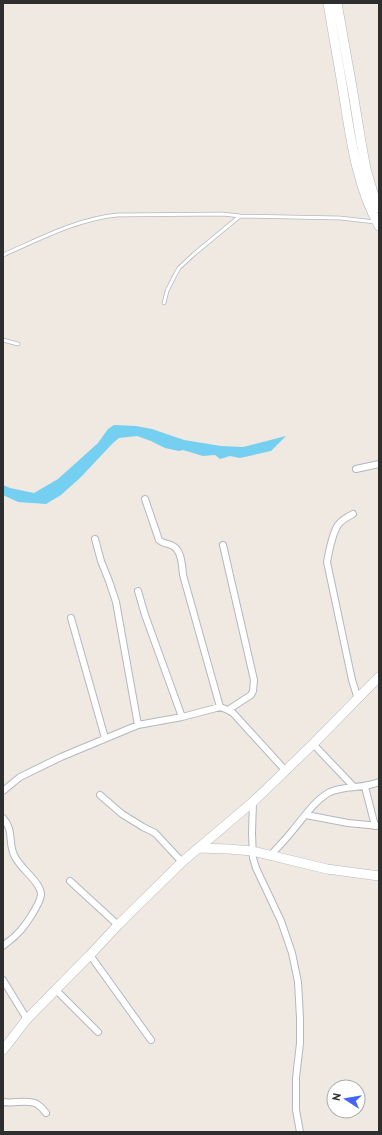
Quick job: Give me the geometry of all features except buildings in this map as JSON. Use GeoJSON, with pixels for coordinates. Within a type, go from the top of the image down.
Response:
{"type":"FeatureCollection","features":[{"type":"Feature","properties":{"kind":"main road"},"geometry":{"type":"LineString","coordinates":[[328,3],[351,143],[363,189],[378,223]]}},
{"type":"Feature","properties":{"kind":"main road"},"geometry":{"type":"LineString","coordinates":[[337,3],[366,168],[376,203],[379,208]]}},
{"type":"Feature","properties":{"kind":"main road"},"geometry":{"type":"LineString","coordinates":[[3,1050],[27,1019],[90,956],[118,925],[182,862],[254,801],[379,677]]}},
{"type":"Feature","properties":{"kind":"main road"},"geometry":{"type":"LineString","coordinates":[[198,848],[252,851],[327,869],[379,876]]}},
{"type":"Feature","properties":{"kind":"street"},"geometry":{"type":"LineString","coordinates":[[356,470],[379,464]]}},
{"type":"Feature","properties":{"kind":"street"},"geometry":{"type":"LineString","coordinates":[[145,499],[160,540],[164,544],[174,546],[179,553],[183,575],[220,707]]}},
{"type":"Feature","properties":{"kind":"street"},"geometry":{"type":"LineString","coordinates":[[353,514],[344,519],[338,525],[328,552],[328,562],[352,680],[358,699]]}},
{"type":"Feature","properties":{"kind":"street"},"geometry":{"type":"LineString","coordinates":[[95,539],[101,561],[116,602],[138,725]]}},
{"type":"Feature","properties":{"kind":"street"},"geometry":{"type":"LineString","coordinates":[[223,545],[254,680],[251,695],[228,710]]}},
{"type":"Feature","properties":{"kind":"street"},"geometry":{"type":"LineString","coordinates":[[138,591],[145,615],[182,717]]}},
{"type":"Feature","properties":{"kind":"street"},"geometry":{"type":"LineString","coordinates":[[72,618],[105,738]]}},
{"type":"Feature","properties":{"kind":"street"},"geometry":{"type":"LineString","coordinates":[[3,791],[20,777],[61,757],[138,725],[182,717],[220,707],[233,713],[285,770]]}},
{"type":"Feature","properties":{"kind":"street"},"geometry":{"type":"LineString","coordinates":[[313,744],[335,769],[354,787]]}},
{"type":"Feature","properties":{"kind":"street"},"geometry":{"type":"LineString","coordinates":[[270,856],[320,799],[339,789],[365,786],[379,782]]}},
{"type":"Feature","properties":{"kind":"street"},"geometry":{"type":"LineString","coordinates":[[306,815],[348,823],[377,826],[365,786]]}},
{"type":"Feature","properties":{"kind":"street"},"geometry":{"type":"LineString","coordinates":[[100,795],[122,814],[155,833],[182,862]]}},
{"type":"Feature","properties":{"kind":"street"},"geometry":{"type":"LineString","coordinates":[[254,801],[253,858],[256,868],[281,921],[292,953],[298,982],[300,1044],[296,1078],[296,1110],[300,1132]]}},
{"type":"Feature","properties":{"kind":"street"},"geometry":{"type":"LineString","coordinates":[[3,818],[10,828],[15,856],[18,862],[37,885],[41,895],[35,908],[18,934],[3,946]]}},
{"type":"Feature","properties":{"kind":"street"},"geometry":{"type":"LineString","coordinates":[[70,881],[118,925]]}},
{"type":"Feature","properties":{"kind":"street"},"geometry":{"type":"LineString","coordinates":[[90,956],[151,1040]]}},
{"type":"Feature","properties":{"kind":"street"},"geometry":{"type":"LineString","coordinates":[[3,980],[27,1019]]}},
{"type":"Feature","properties":{"kind":"street"},"geometry":{"type":"LineString","coordinates":[[56,990],[98,1032]]}},
{"type":"Feature","properties":{"kind":"street"},"geometry":{"type":"LineString","coordinates":[[3,1102],[32,1102],[38,1104],[46,1113]]}},
{"type":"Feature","properties":{"kind":"lane"},"geometry":{"type":"LineString","coordinates":[[3,255],[82,222],[103,216],[223,214],[240,216],[340,218],[378,223]]}},
{"type":"Feature","properties":{"kind":"lane"},"geometry":{"type":"LineString","coordinates":[[164,303],[167,291],[180,268],[194,254],[240,216]]}},
{"type":"Feature","properties":{"kind":"lane"},"geometry":{"type":"LineString","coordinates":[[3,340],[18,344]]}},
{"type":"Feature","properties":{"kind":"water"},"geometry":{"type":"Polygon","coordinates":[[[114,425],[136,426],[152,429],[184,440],[221,446],[243,447],[286,436],[271,451],[240,458],[230,456],[220,459],[215,455],[203,456],[183,450],[179,451],[165,448],[137,436],[119,438],[81,477],[61,495],[46,504],[18,502],[3,495],[3,485],[34,493],[58,479],[98,443],[108,429],[114,425]]]}}]}
